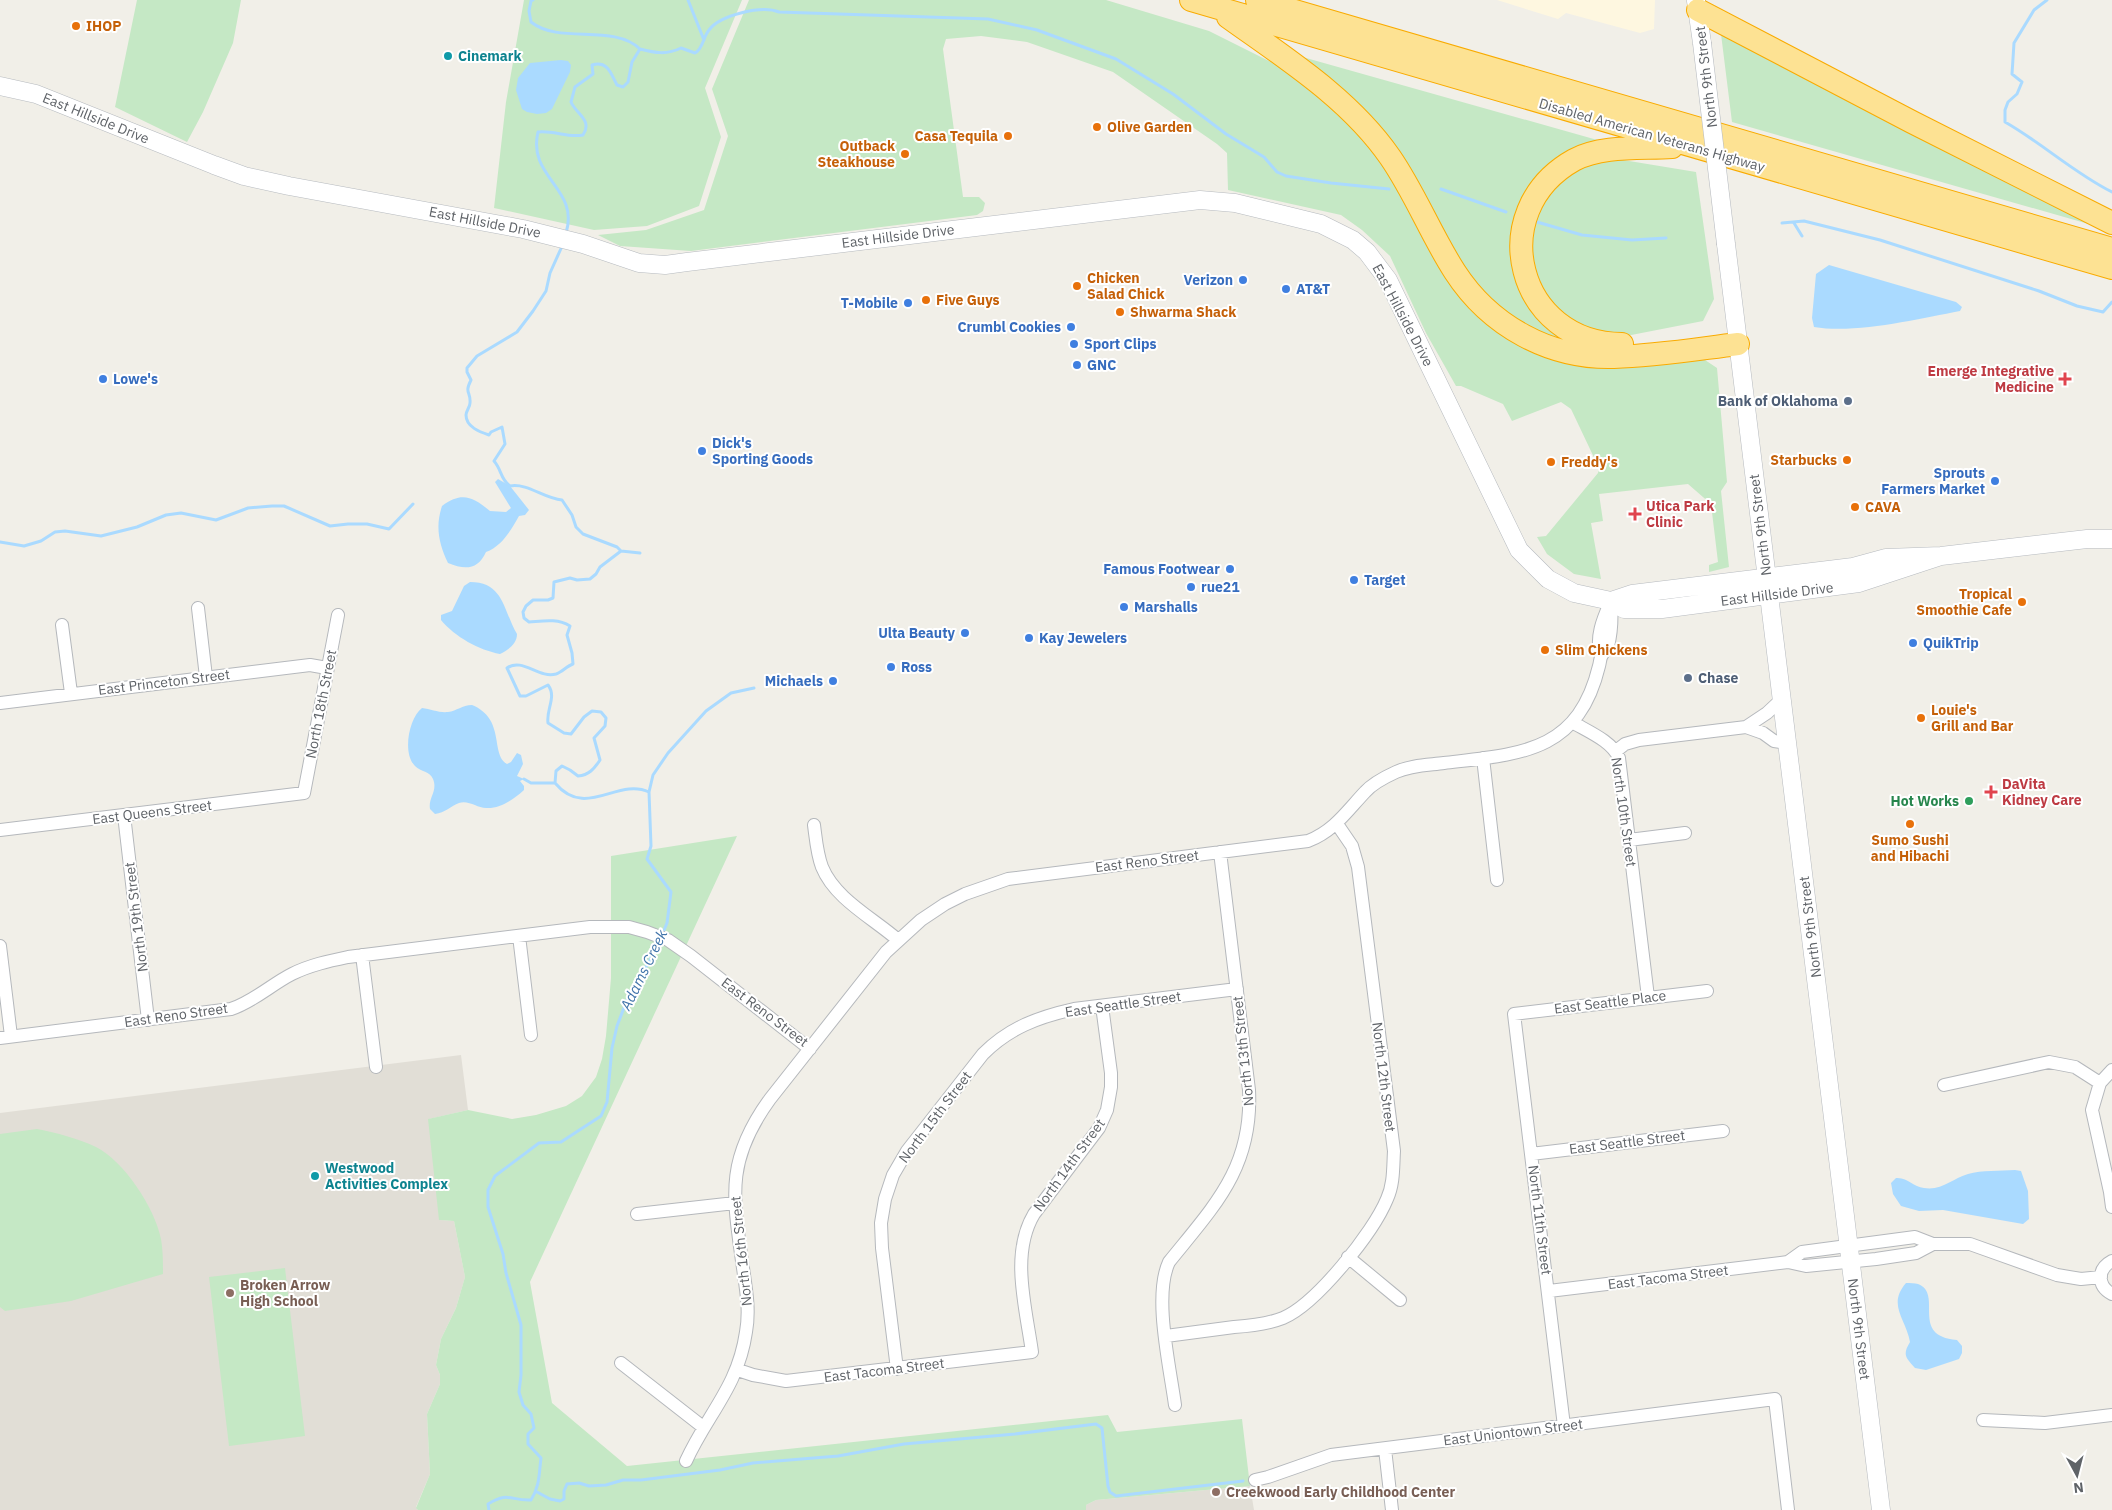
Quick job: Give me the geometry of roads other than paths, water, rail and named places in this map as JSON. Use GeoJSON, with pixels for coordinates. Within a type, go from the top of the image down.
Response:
{"type":"FeatureCollection","features":[{"type":"Feature","properties":{"kind":"highway","name":"Disabled American Veterans Highway"},"geometry":{"type":"LineString","coordinates":[[1192,0],[2112,268]]}},
{"type":"Feature","properties":{"kind":"highway","name":"Disabled American Veterans Highway"},"geometry":{"type":"LineString","coordinates":[[1257,0],[2112,249]]}},
{"type":"Feature","properties":{"kind":"highway"},"geometry":{"type":"LineString","coordinates":[[1270,0],[1293,10]]}},
{"type":"Feature","properties":{"kind":"highway"},"geometry":{"type":"LineString","coordinates":[[1697,5],[1912,122],[2112,223]]}},
{"type":"Feature","properties":{"kind":"highway"},"geometry":{"type":"LineString","coordinates":[[1214,7],[1307,74],[1342,104],[1377,140],[1414,196],[1443,252],[1464,285],[1485,308],[1513,331],[1558,350],[1596,357],[1634,356],[1737,336]]}},
{"type":"Feature","properties":{"kind":"highway"},"geometry":{"type":"LineString","coordinates":[[1688,146],[1602,151],[1575,160],[1554,174],[1539,190],[1528,211],[1521,238],[1523,268],[1528,285],[1548,314],[1566,330],[1598,342],[1637,344],[1737,336]]}},
{"type":"Feature","properties":{"kind":"street","name":"North 9th Street"},"geometry":{"type":"LineString","coordinates":[[1697,5],[1881,1510]]}},
{"type":"Feature","properties":{"kind":"street","name":"East Hillside Drive"},"geometry":{"type":"LineString","coordinates":[[0,86],[36,94],[214,166],[244,176],[547,234],[639,263],[665,265],[1200,200],[1229,202],[1321,224],[1353,240],[1368,252],[1381,268],[1519,550],[1539,571],[1555,583],[1574,593],[1611,601],[1624,609],[1662,609],[1768,586],[1859,583],[1941,556],[2087,539],[2112,539]]}},
{"type":"Feature","properties":{"kind":"street"},"geometry":{"type":"LineString","coordinates":[[1572,722],[1589,696],[1601,655],[1607,648],[1613,622],[1611,601]]}},
{"type":"Feature","properties":{"kind":"street"},"geometry":{"type":"LineString","coordinates":[[198,608],[206,677]]}},
{"type":"Feature","properties":{"kind":"street","name":"North 18th Street"},"geometry":{"type":"LineString","coordinates":[[304,793],[338,615]]}},
{"type":"Feature","properties":{"kind":"street"},"geometry":{"type":"LineString","coordinates":[[62,625],[71,693]]}},
{"type":"Feature","properties":{"kind":"street","name":"East Princeton Street"},"geometry":{"type":"LineString","coordinates":[[0,703],[310,665],[327,668]]}},
{"type":"Feature","properties":{"kind":"street"},"geometry":{"type":"LineString","coordinates":[[1746,727],[1767,713],[1782,699]]}},
{"type":"Feature","properties":{"kind":"street","name":"North 10th Street"},"geometry":{"type":"LineString","coordinates":[[1572,722],[1616,751],[1620,766],[1648,997]]}},
{"type":"Feature","properties":{"kind":"street","name":"East Reno Street"},"geometry":{"type":"LineString","coordinates":[[6,1037],[237,1007],[293,974],[320,963],[362,955],[519,936],[605,927],[629,927],[668,940],[810,1049],[898,940],[921,920],[945,904],[986,886],[1008,879],[1308,841],[1321,836],[1337,824],[1366,791],[1398,771],[1421,766],[1507,756],[1537,747],[1562,732],[1572,722]]}},
{"type":"Feature","properties":{"kind":"street"},"geometry":{"type":"LineString","coordinates":[[1616,751],[1625,744],[1639,740],[1746,727],[1763,733],[1774,741],[1787,743]]}},
{"type":"Feature","properties":{"kind":"street"},"geometry":{"type":"LineString","coordinates":[[1483,758],[1497,880]]}},
{"type":"Feature","properties":{"kind":"street","name":"East Queens Street"},"geometry":{"type":"LineString","coordinates":[[0,830],[304,793]]}},
{"type":"Feature","properties":{"kind":"street","name":"North 19th Street"},"geometry":{"type":"LineString","coordinates":[[124,815],[148,1020]]}},
{"type":"Feature","properties":{"kind":"street","name":"North 12th Street"},"geometry":{"type":"LineString","coordinates":[[1337,824],[1352,846],[1358,867],[1394,1151],[1393,1180],[1387,1199],[1376,1220],[1348,1257]]}},
{"type":"Feature","properties":{"kind":"street"},"geometry":{"type":"LineString","coordinates":[[814,825],[817,852],[830,881],[847,899],[898,940]]}},
{"type":"Feature","properties":{"kind":"street"},"geometry":{"type":"LineString","coordinates":[[1629,840],[1685,833]]}},
{"type":"Feature","properties":{"kind":"street","name":"North 13th Street"},"geometry":{"type":"LineString","coordinates":[[1175,1405],[1161,1299],[1164,1272],[1169,1262],[1224,1192],[1234,1175],[1247,1137],[1250,1108],[1220,852]]}},
{"type":"Feature","properties":{"kind":"street"},"geometry":{"type":"LineString","coordinates":[[519,936],[531,1034]]}},
{"type":"Feature","properties":{"kind":"street"},"geometry":{"type":"LineString","coordinates":[[0,946],[6,1037]]}},
{"type":"Feature","properties":{"kind":"street"},"geometry":{"type":"LineString","coordinates":[[362,955],[376,1067]]}},
{"type":"Feature","properties":{"kind":"street","name":"East Seattle Street"},"geometry":{"type":"LineString","coordinates":[[1012,1030],[1034,1019],[1048,1015],[1102,1006],[1237,989]]}},
{"type":"Feature","properties":{"kind":"street","name":"East Seattle Place"},"geometry":{"type":"LineString","coordinates":[[1514,1014],[1707,991]]}},
{"type":"Feature","properties":{"kind":"street","name":"North 14th Street"},"geometry":{"type":"LineString","coordinates":[[1032,1352],[1022,1275],[1022,1245],[1026,1230],[1034,1214],[1099,1128],[1107,1110],[1111,1087],[1111,1073],[1102,1006]]}},
{"type":"Feature","properties":{"kind":"street","name":"North 11th Street"},"geometry":{"type":"LineString","coordinates":[[1514,1014],[1564,1426]]}},
{"type":"Feature","properties":{"kind":"street","name":"North 15th Street"},"geometry":{"type":"LineString","coordinates":[[897,1368],[881,1234],[882,1213],[889,1185],[907,1151],[983,1054],[1012,1030]]}},
{"type":"Feature","properties":{"kind":"street","name":"North 16th Street"},"geometry":{"type":"LineString","coordinates":[[686,1461],[703,1427],[738,1370],[743,1355],[748,1315],[735,1203],[738,1164],[748,1133],[770,1099],[810,1049]]}},
{"type":"Feature","properties":{"kind":"street"},"geometry":{"type":"LineString","coordinates":[[1944,1085],[2049,1062],[2075,1067],[2100,1083]]}},
{"type":"Feature","properties":{"kind":"street"},"geometry":{"type":"LineString","coordinates":[[2112,1070],[2100,1083],[2092,1110],[2111,1191],[2112,1207]]}},
{"type":"Feature","properties":{"kind":"street","name":"East Seattle Street"},"geometry":{"type":"LineString","coordinates":[[1532,1154],[1723,1131]]}},
{"type":"Feature","properties":{"kind":"street"},"geometry":{"type":"LineString","coordinates":[[637,1214],[735,1203]]}},
{"type":"Feature","properties":{"kind":"street","name":"East Tacoma Street"},"geometry":{"type":"LineString","coordinates":[[1549,1291],[1788,1262],[1806,1266],[1849,1254],[1916,1254],[1933,1244],[1970,1244],[2057,1275],[2081,1279],[2101,1277]]}},
{"type":"Feature","properties":{"kind":"street"},"geometry":{"type":"LineString","coordinates":[[1166,1336],[1253,1325],[1281,1319],[1308,1303],[1348,1257],[1400,1300]]}},
{"type":"Feature","properties":{"kind":"street"},"geometry":{"type":"LineString","coordinates":[[2112,1261],[2104,1267],[2101,1277],[2104,1288],[2112,1294]]}},
{"type":"Feature","properties":{"kind":"street","name":"East Tacoma Street"},"geometry":{"type":"LineString","coordinates":[[738,1370],[753,1375],[786,1381],[1032,1352]]}},
{"type":"Feature","properties":{"kind":"street"},"geometry":{"type":"LineString","coordinates":[[621,1363],[703,1427]]}},
{"type":"Feature","properties":{"kind":"street","name":"East Uniontown Street"},"geometry":{"type":"LineString","coordinates":[[1254,1480],[1331,1455],[1775,1399],[1788,1510]]}},
{"type":"Feature","properties":{"kind":"street"},"geometry":{"type":"LineString","coordinates":[[1983,1420],[2045,1423],[2112,1415]]}},
{"type":"Feature","properties":{"kind":"street"},"geometry":{"type":"LineString","coordinates":[[1385,1448],[1392,1510]]}},
{"type":"Feature","properties":{"kind":"water"},"geometry":{"type":"Polygon","coordinates":[[[568,61],[571,65],[570,72],[552,109],[546,113],[537,114],[522,109],[516,90],[518,78],[530,63],[568,61]]]}},
{"type":"Feature","properties":{"kind":"water"},"geometry":{"type":"Polygon","coordinates":[[[1829,265],[1956,302],[1962,307],[1960,311],[1887,325],[1849,329],[1814,327],[1812,318],[1816,274],[1829,265]]]}},
{"type":"Feature","properties":{"kind":"water"},"geometry":{"type":"Polygon","coordinates":[[[498,479],[510,486],[529,510],[525,515],[519,516],[501,542],[486,552],[483,558],[475,565],[460,567],[448,563],[442,549],[438,528],[442,506],[449,501],[461,497],[473,499],[490,511],[506,512],[511,508],[495,482],[498,479]]]}},
{"type":"Feature","properties":{"kind":"water"},"geometry":{"type":"Polygon","coordinates":[[[470,582],[481,583],[496,592],[517,634],[514,644],[500,654],[468,642],[453,632],[441,620],[441,615],[452,611],[464,586],[470,582]]]}},
{"type":"Feature","properties":{"kind":"water"},"geometry":{"type":"Polygon","coordinates":[[[472,705],[483,711],[494,727],[502,759],[507,764],[511,762],[517,753],[521,755],[523,764],[517,776],[524,779],[520,781],[524,786],[524,790],[511,800],[496,807],[483,808],[463,802],[435,814],[430,809],[434,787],[432,776],[415,766],[409,753],[408,745],[411,727],[417,713],[422,708],[448,712],[472,705]]]}},
{"type":"Feature","properties":{"kind":"water"},"geometry":{"type":"Polygon","coordinates":[[[2021,1171],[2028,1191],[2029,1219],[2023,1224],[1943,1210],[1919,1211],[1901,1206],[1893,1194],[1891,1183],[1896,1178],[1900,1178],[1920,1187],[1936,1188],[1973,1173],[2021,1171]]]}},
{"type":"Feature","properties":{"kind":"water"},"geometry":{"type":"Polygon","coordinates":[[[1906,1283],[1918,1284],[1925,1289],[1928,1296],[1930,1323],[1934,1331],[1943,1337],[1957,1340],[1962,1346],[1962,1353],[1959,1359],[1926,1370],[1915,1368],[1907,1359],[1906,1350],[1910,1342],[1898,1305],[1898,1298],[1906,1283]]]}},
{"type":"Feature","properties":{"kind":"waterway","name":"Adams Creek"},"geometry":{"type":"LineString","coordinates":[[533,0],[531,1],[529,11],[531,22],[543,29],[571,34],[616,37],[629,41],[640,49],[632,62],[628,82],[623,87],[617,85],[611,73],[602,64],[592,65],[593,74],[575,87],[571,102],[585,121],[586,130],[583,135],[572,136],[538,132],[537,148],[540,161],[566,205],[568,218],[566,233]]}},
{"type":"Feature","properties":{"kind":"waterway"},"geometry":{"type":"LineString","coordinates":[[688,0],[704,40]]}},
{"type":"Feature","properties":{"kind":"waterway"},"geometry":{"type":"LineString","coordinates":[[2047,0],[2034,10],[2014,43],[2012,74],[2022,82],[2017,94],[2008,102],[2005,110],[2005,122],[2084,176],[2112,192]]}},
{"type":"Feature","properties":{"kind":"waterway"},"geometry":{"type":"LineString","coordinates":[[640,49],[661,53],[681,48],[695,53],[700,49],[707,33],[714,25],[732,16],[762,10],[988,19],[1037,30],[1116,59],[1173,94],[1226,134],[1264,157],[1277,172],[1286,176],[1389,189]]}},
{"type":"Feature","properties":{"kind":"waterway"},"geometry":{"type":"LineString","coordinates":[[1441,189],[1506,212]]}},
{"type":"Feature","properties":{"kind":"waterway"},"geometry":{"type":"LineString","coordinates":[[1782,223],[1804,221],[1880,240],[2039,291],[2077,306],[2103,312],[2112,302]]}},
{"type":"Feature","properties":{"kind":"waterway"},"geometry":{"type":"LineString","coordinates":[[1537,222],[1582,235],[1632,240],[1666,238]]}},
{"type":"Feature","properties":{"kind":"waterway"},"geometry":{"type":"LineString","coordinates":[[1794,223],[1802,236]]}},
{"type":"Feature","properties":{"kind":"waterway","name":"Adams Creek"},"geometry":{"type":"LineString","coordinates":[[563,244],[550,273],[546,291],[517,332],[477,356],[467,368],[471,380],[468,390],[470,404],[466,415],[471,426],[489,435],[491,432],[502,427],[505,444],[494,461],[510,486],[523,487],[548,497],[562,500],[572,515],[576,527],[583,534],[617,547],[621,551],[600,567],[590,579],[577,580],[570,578],[554,582],[553,598],[533,600],[526,606],[523,612],[524,618],[529,622],[555,621],[570,626],[567,635],[573,664],[556,674],[550,675],[519,665],[507,668],[520,696],[526,696],[548,685],[552,694],[548,723],[564,733],[571,734],[584,717],[592,711],[601,712],[606,718],[605,726],[594,738],[600,760],[593,769],[588,773],[578,776],[562,766],[556,771],[555,783],[567,793],[578,798],[602,796],[625,789],[649,792],[651,846],[647,859],[671,892],[667,923],[662,935]]}},
{"type":"Feature","properties":{"kind":"waterway"},"geometry":{"type":"LineString","coordinates":[[0,542],[24,546],[41,541],[55,532],[65,531],[101,536],[137,527],[166,515],[181,513],[216,520],[248,508],[272,506],[284,506],[330,526],[367,524],[389,529],[413,504]]}},
{"type":"Feature","properties":{"kind":"waterway"},"geometry":{"type":"LineString","coordinates":[[621,551],[640,553]]}},
{"type":"Feature","properties":{"kind":"waterway"},"geometry":{"type":"LineString","coordinates":[[649,792],[653,775],[668,753],[706,711],[731,693],[754,688]]}},
{"type":"Feature","properties":{"kind":"waterway"},"geometry":{"type":"LineString","coordinates":[[524,779],[531,783],[555,783]]}},
{"type":"Feature","properties":{"kind":"waterway","name":"Adams Creek"},"geometry":{"type":"LineString","coordinates":[[489,1510],[488,1504],[505,1497],[531,1500],[538,1485],[541,1458],[528,1444],[528,1434],[534,1428],[531,1414],[523,1405],[519,1392],[521,1325],[506,1273],[503,1254],[488,1207],[488,1190],[495,1176],[539,1143],[561,1142],[601,1116],[607,1102],[612,1048],[617,1026],[630,992],[649,962],[659,941]]}},
{"type":"Feature","properties":{"kind":"waterway"},"geometry":{"type":"LineString","coordinates":[[537,1492],[550,1499],[560,1501],[564,1499],[564,1491],[567,1484],[606,1485],[623,1480],[641,1480],[720,1470],[753,1463],[838,1456],[904,1444],[1015,1434],[1096,1424],[1102,1428],[1108,1486],[1110,1492],[1116,1496],[1243,1481]]}},
{"type":"Feature","properties":{"kind":"place","name":"IHOP"},"geometry":{"type":"Point","coordinates":[76,26]}},
{"type":"Feature","properties":{"kind":"place","name":"Cinemark"},"geometry":{"type":"Point","coordinates":[448,56]}},
{"type":"Feature","properties":{"kind":"place","name":"Olive Garden"},"geometry":{"type":"Point","coordinates":[1097,127]}},
{"type":"Feature","properties":{"kind":"place","name":"Casa Tequila"},"geometry":{"type":"Point","coordinates":[1008,136]}},
{"type":"Feature","properties":{"kind":"place","name":"Outback Steakhouse"},"geometry":{"type":"Point","coordinates":[905,154]}},
{"type":"Feature","properties":{"kind":"place","name":"Verizon"},"geometry":{"type":"Point","coordinates":[1243,280]}},
{"type":"Feature","properties":{"kind":"place","name":"Chicken Salad Chick"},"geometry":{"type":"Point","coordinates":[1077,286]}},
{"type":"Feature","properties":{"kind":"place","name":"AT&T"},"geometry":{"type":"Point","coordinates":[1286,289]}},
{"type":"Feature","properties":{"kind":"place","name":"Five Guys"},"geometry":{"type":"Point","coordinates":[926,300]}},
{"type":"Feature","properties":{"kind":"place","name":"T-Mobile"},"geometry":{"type":"Point","coordinates":[908,303]}},
{"type":"Feature","properties":{"kind":"place","name":"Shwarma Shack"},"geometry":{"type":"Point","coordinates":[1120,312]}},
{"type":"Feature","properties":{"kind":"place","name":"Crumbl Cookies"},"geometry":{"type":"Point","coordinates":[1071,327]}},
{"type":"Feature","properties":{"kind":"place","name":"Sport Clips"},"geometry":{"type":"Point","coordinates":[1074,344]}},
{"type":"Feature","properties":{"kind":"place","name":"GNC"},"geometry":{"type":"Point","coordinates":[1077,365]}},
{"type":"Feature","properties":{"kind":"place","name":"Lowe's"},"geometry":{"type":"Point","coordinates":[103,379]}},
{"type":"Feature","properties":{"kind":"place","name":"Emerge Integrative Medicine"},"geometry":{"type":"Point","coordinates":[2065,379]}},
{"type":"Feature","properties":{"kind":"place","name":"Bank of Oklahoma"},"geometry":{"type":"Point","coordinates":[1848,401]}},
{"type":"Feature","properties":{"kind":"place","name":"Dick's Sporting Goods"},"geometry":{"type":"Point","coordinates":[702,451]}},
{"type":"Feature","properties":{"kind":"place","name":"Starbucks"},"geometry":{"type":"Point","coordinates":[1847,460]}},
{"type":"Feature","properties":{"kind":"place","name":"Freddy's"},"geometry":{"type":"Point","coordinates":[1551,462]}},
{"type":"Feature","properties":{"kind":"place","name":"Sprouts Farmers Market"},"geometry":{"type":"Point","coordinates":[1995,481]}},
{"type":"Feature","properties":{"kind":"place","name":"CAVA"},"geometry":{"type":"Point","coordinates":[1855,507]}},
{"type":"Feature","properties":{"kind":"place","name":"Utica Park Clinic"},"geometry":{"type":"Point","coordinates":[1635,514]}},
{"type":"Feature","properties":{"kind":"place","name":"Famous Footwear"},"geometry":{"type":"Point","coordinates":[1230,569]}},
{"type":"Feature","properties":{"kind":"place","name":"Target"},"geometry":{"type":"Point","coordinates":[1354,580]}},
{"type":"Feature","properties":{"kind":"place","name":"rue21"},"geometry":{"type":"Point","coordinates":[1191,587]}},
{"type":"Feature","properties":{"kind":"place","name":"Tropical Smoothie Cafe"},"geometry":{"type":"Point","coordinates":[2022,602]}},
{"type":"Feature","properties":{"kind":"place","name":"Marshalls"},"geometry":{"type":"Point","coordinates":[1124,607]}},
{"type":"Feature","properties":{"kind":"place","name":"Ulta Beauty"},"geometry":{"type":"Point","coordinates":[965,633]}},
{"type":"Feature","properties":{"kind":"place","name":"Kay Jewelers"},"geometry":{"type":"Point","coordinates":[1029,638]}},
{"type":"Feature","properties":{"kind":"place","name":"QuikTrip"},"geometry":{"type":"Point","coordinates":[1913,643]}},
{"type":"Feature","properties":{"kind":"place","name":"Slim Chickens"},"geometry":{"type":"Point","coordinates":[1545,650]}},
{"type":"Feature","properties":{"kind":"place","name":"Ross"},"geometry":{"type":"Point","coordinates":[891,667]}},
{"type":"Feature","properties":{"kind":"place","name":"Chase"},"geometry":{"type":"Point","coordinates":[1688,678]}},
{"type":"Feature","properties":{"kind":"place","name":"Michaels"},"geometry":{"type":"Point","coordinates":[833,681]}},
{"type":"Feature","properties":{"kind":"place","name":"Louie's Grill and Bar"},"geometry":{"type":"Point","coordinates":[1921,718]}},
{"type":"Feature","properties":{"kind":"place","name":"DaVita Kidney Care"},"geometry":{"type":"Point","coordinates":[1991,792]}},
{"type":"Feature","properties":{"kind":"place","name":"Hot Works"},"geometry":{"type":"Point","coordinates":[1969,801]}},
{"type":"Feature","properties":{"kind":"place","name":"Sumo Sushi and Hibachi"},"geometry":{"type":"Point","coordinates":[1910,824]}},
{"type":"Feature","properties":{"kind":"place","name":"Westwood Activities Complex"},"geometry":{"type":"Point","coordinates":[315,1176]}},
{"type":"Feature","properties":{"kind":"place","name":"Broken Arrow High School"},"geometry":{"type":"Point","coordinates":[230,1293]}},
{"type":"Feature","properties":{"kind":"place","name":"Creekwood Early Childhood Center"},"geometry":{"type":"Point","coordinates":[1216,1492]}}]}
